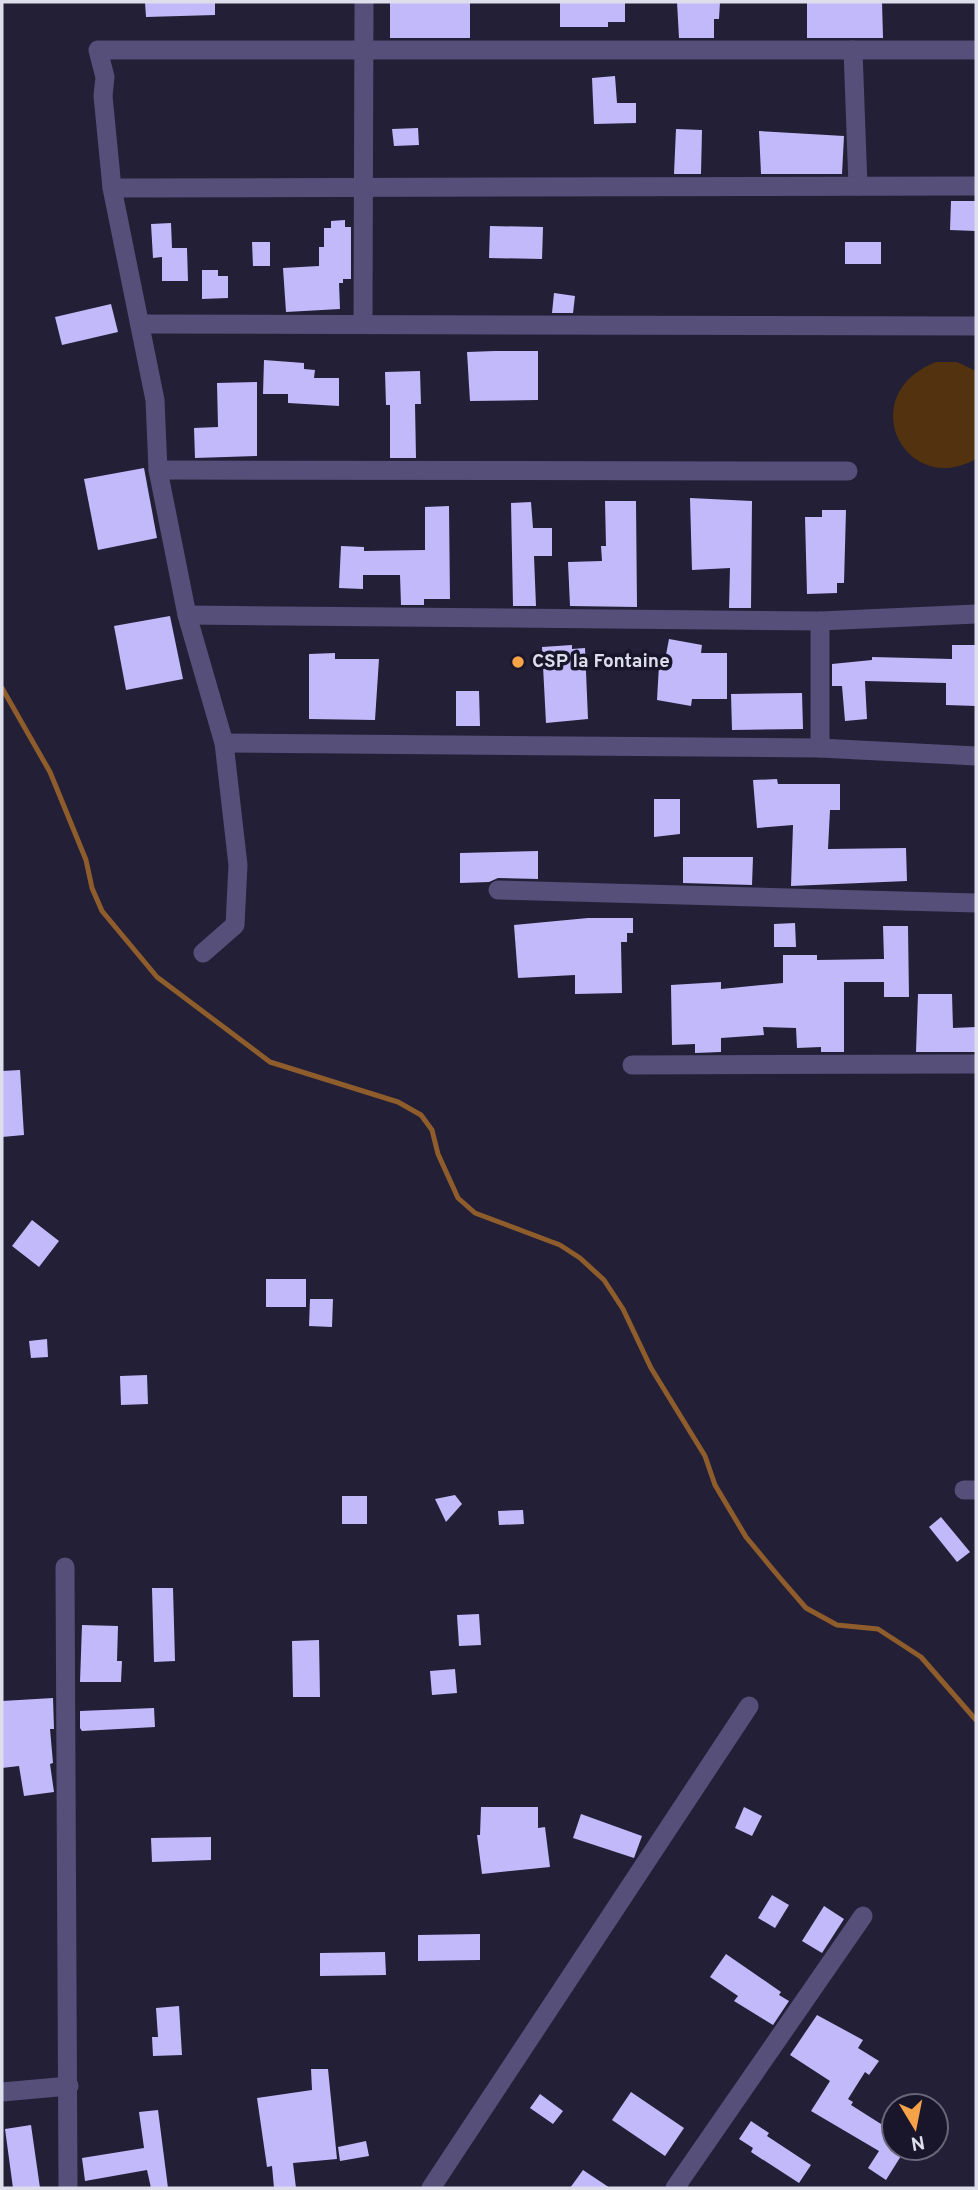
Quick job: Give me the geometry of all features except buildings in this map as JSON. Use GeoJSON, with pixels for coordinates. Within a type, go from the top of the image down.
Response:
{"type":"FeatureCollection","features":[{"type":"Feature","properties":{"kind":"street"},"geometry":{"type":"LineString","coordinates":[[363,324],[364,2]]}},
{"type":"Feature","properties":{"kind":"street"},"geometry":{"type":"LineString","coordinates":[[202,953],[235,925],[237,865],[224,743],[187,615],[158,470],[155,400],[112,188],[103,96],[104,77],[99,50],[976,50]]}},
{"type":"Feature","properties":{"kind":"street"},"geometry":{"type":"LineString","coordinates":[[853,50],[858,186]]}},
{"type":"Feature","properties":{"kind":"street"},"geometry":{"type":"LineString","coordinates":[[112,188],[976,186]]}},
{"type":"Feature","properties":{"kind":"street"},"geometry":{"type":"LineString","coordinates":[[140,324],[976,326]]}},
{"type":"Feature","properties":{"kind":"street"},"geometry":{"type":"LineString","coordinates":[[158,470],[848,471]]}},
{"type":"Feature","properties":{"kind":"street"},"geometry":{"type":"LineString","coordinates":[[187,615],[820,621],[976,614]]}},
{"type":"Feature","properties":{"kind":"street"},"geometry":{"type":"LineString","coordinates":[[820,621],[820,748]]}},
{"type":"Feature","properties":{"kind":"street"},"geometry":{"type":"LineString","coordinates":[[224,743],[820,748],[976,756]]}},
{"type":"Feature","properties":{"kind":"street"},"geometry":{"type":"LineString","coordinates":[[498,890],[976,903]]}},
{"type":"Feature","properties":{"kind":"street"},"geometry":{"type":"LineString","coordinates":[[632,1065],[976,1064]]}},
{"type":"Feature","properties":{"kind":"street"},"geometry":{"type":"LineString","coordinates":[[65,1567],[68,2188]]}},
{"type":"Feature","properties":{"kind":"street"},"geometry":{"type":"LineString","coordinates":[[431,2188],[749,1706]]}},
{"type":"Feature","properties":{"kind":"street"},"geometry":{"type":"LineString","coordinates":[[675,2188],[863,1916]]}},
{"type":"Feature","properties":{"kind":"street"},"geometry":{"type":"LineString","coordinates":[[2,2092],[69,2087]]}},
{"type":"Feature","properties":{"kind":"shaded area"},"geometry":{"type":"Polygon","coordinates":[[[936,362],[957,362],[976,371],[976,459],[950,468],[928,465],[910,455],[898,438],[893,418],[897,397],[911,377],[936,362]]]}},
{"type":"Feature","properties":{"kind":"waterway"},"geometry":{"type":"LineString","coordinates":[[2,688],[50,772],[86,860],[92,888],[102,911],[157,977],[270,1062],[398,1102],[421,1115],[432,1130],[438,1154],[458,1198],[475,1213],[560,1245],[580,1258],[604,1280],[623,1309],[651,1368],[705,1456],[715,1485],[746,1537],[780,1578],[806,1608],[837,1625],[878,1629],[921,1657],[976,1720]]}},
{"type":"Feature","properties":{"kind":"place","name":"CSP la Fontaine"},"geometry":{"type":"Point","coordinates":[518,662]}}]}
